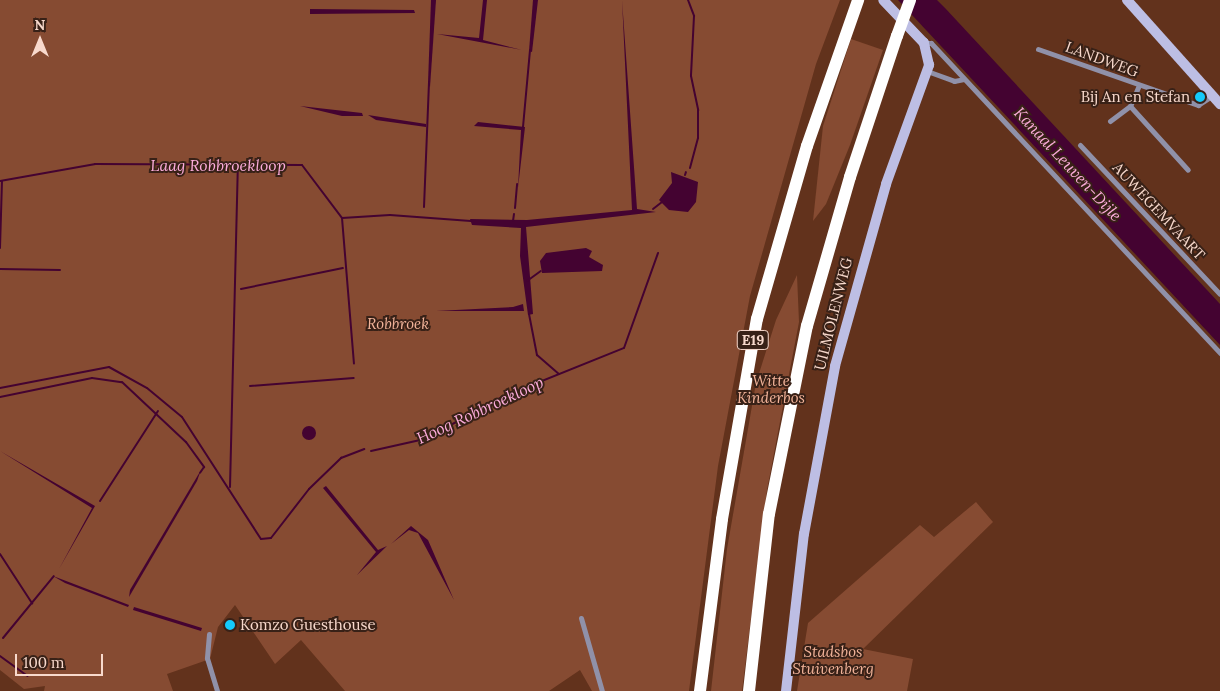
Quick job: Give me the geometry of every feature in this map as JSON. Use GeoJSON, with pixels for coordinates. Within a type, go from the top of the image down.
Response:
{"type":"FeatureCollection","features":[{"type":"Feature","properties":{"kind":"highway","name":"E19"},"geometry":{"type":"LineString","coordinates":[[700,691],[722,519],[757,319],[807,146],[858,0]]}},
{"type":"Feature","properties":{"kind":"highway"},"geometry":{"type":"LineString","coordinates":[[750,691],[769,514],[808,326],[850,177],[910,0]]}},
{"type":"Feature","properties":{"kind":"main road"},"geometry":{"type":"LineString","coordinates":[[883,0],[924,43]]}},
{"type":"Feature","properties":{"kind":"main road"},"geometry":{"type":"LineString","coordinates":[[1127,0],[1220,104]]}},
{"type":"Feature","properties":{"kind":"main road","name":"UILMOLENWEG"},"geometry":{"type":"LineString","coordinates":[[786,691],[804,534],[835,366],[886,184],[927,70],[929,55],[924,43]]}},
{"type":"Feature","properties":{"kind":"street"},"geometry":{"type":"LineString","coordinates":[[924,43],[931,43],[1220,353]]}},
{"type":"Feature","properties":{"kind":"street","name":"LANDWEG"},"geometry":{"type":"LineString","coordinates":[[1038,49],[1198,105],[1213,95]]}},
{"type":"Feature","properties":{"kind":"street"},"geometry":{"type":"LineString","coordinates":[[927,70],[954,81],[964,79]]}},
{"type":"Feature","properties":{"kind":"street"},"geometry":{"type":"LineString","coordinates":[[1110,121],[1130,106],[1139,85]]}},
{"type":"Feature","properties":{"kind":"street"},"geometry":{"type":"LineString","coordinates":[[1130,106],[1188,170]]}},
{"type":"Feature","properties":{"kind":"street","name":"AUWEGEMVAART"},"geometry":{"type":"LineString","coordinates":[[1080,145],[1220,294]]}},
{"type":"Feature","properties":{"kind":"street"},"geometry":{"type":"LineString","coordinates":[[581,618],[602,691]]}},
{"type":"Feature","properties":{"kind":"street"},"geometry":{"type":"LineString","coordinates":[[209,634],[207,658],[217,691]]}},
{"type":"Feature","properties":{"kind":"green space","name":"Robbroek"},"geometry":{"type":"Polygon","coordinates":[[[0,0],[840,0],[816,64],[750,296],[718,466],[689,691],[592,691],[580,670],[549,691],[345,691],[301,640],[275,664],[235,605],[218,627],[210,659],[167,674],[173,691],[44,691],[45,686],[24,689],[0,670],[0,0]]]}},
{"type":"Feature","properties":{"kind":"green space"},"geometry":{"type":"Polygon","coordinates":[[[851,39],[883,50],[850,145],[826,204],[813,221],[823,126],[851,39]]]}},
{"type":"Feature","properties":{"kind":"green space","name":"Witte Kinderbos"},"geometry":{"type":"Polygon","coordinates":[[[797,275],[799,322],[767,490],[742,691],[711,691],[727,549],[756,383],[776,320],[797,275]]]}},
{"type":"Feature","properties":{"kind":"green space","name":"Stadsbos Stuivenberg"},"geometry":{"type":"Polygon","coordinates":[[[976,502],[993,522],[863,649],[913,659],[907,691],[797,691],[808,623],[920,525],[934,537],[976,502]]]}},
{"type":"Feature","properties":{"kind":"water"},"geometry":{"type":"Polygon","coordinates":[[[431,0],[436,0],[430,87],[428,83],[431,0]]]}},
{"type":"Feature","properties":{"kind":"water"},"geometry":{"type":"Polygon","coordinates":[[[483,0],[487,0],[483,40],[522,50],[437,34],[479,38],[483,0]]]}},
{"type":"Feature","properties":{"kind":"water"},"geometry":{"type":"Polygon","coordinates":[[[533,0],[538,0],[532,52],[529,51],[533,0]]]}},
{"type":"Feature","properties":{"kind":"water"},"geometry":{"type":"Polygon","coordinates":[[[622,0],[637,209],[656,212],[526,227],[533,314],[528,315],[520,256],[521,228],[472,225],[470,219],[527,220],[632,210],[622,0]]]}},
{"type":"Feature","properties":{"kind":"water","name":"Kanaal Leuven-Dijle"},"geometry":{"type":"Polygon","coordinates":[[[898,0],[937,0],[945,8],[1220,304],[1220,345],[898,0]]]}},
{"type":"Feature","properties":{"kind":"water"},"geometry":{"type":"Polygon","coordinates":[[[310,9],[414,10],[415,13],[310,14],[310,9]]]}},
{"type":"Feature","properties":{"kind":"water"},"geometry":{"type":"Polygon","coordinates":[[[300,106],[362,113],[363,116],[342,116],[300,106]]]}},
{"type":"Feature","properties":{"kind":"water"},"geometry":{"type":"Polygon","coordinates":[[[368,115],[426,124],[426,127],[376,120],[368,115]]]}},
{"type":"Feature","properties":{"kind":"water"},"geometry":{"type":"Polygon","coordinates":[[[478,122],[525,127],[518,188],[521,130],[474,126],[478,122]]]}},
{"type":"Feature","properties":{"kind":"water"},"geometry":{"type":"Polygon","coordinates":[[[671,172],[698,182],[696,202],[688,212],[669,210],[659,200],[672,183],[671,172]]]}},
{"type":"Feature","properties":{"kind":"water"},"geometry":{"type":"Polygon","coordinates":[[[586,248],[592,251],[589,257],[603,265],[602,271],[542,273],[540,261],[546,253],[586,248]]]}},
{"type":"Feature","properties":{"kind":"water"},"geometry":{"type":"Polygon","coordinates":[[[523,304],[524,311],[436,311],[513,307],[523,304]]]}},
{"type":"Feature","properties":{"kind":"water"},"geometry":{"type":"Polygon","coordinates":[[[306,426],[312,426],[316,433],[312,440],[306,440],[302,436],[302,430],[306,426]]]}},
{"type":"Feature","properties":{"kind":"water"},"geometry":{"type":"Polygon","coordinates":[[[0,451],[95,506],[59,569],[92,508],[0,451]]]}},
{"type":"Feature","properties":{"kind":"water"},"geometry":{"type":"Polygon","coordinates":[[[201,470],[197,481],[129,597],[130,590],[201,470]]]}},
{"type":"Feature","properties":{"kind":"water"},"geometry":{"type":"Polygon","coordinates":[[[326,486],[378,550],[387,546],[357,575],[376,552],[323,488],[326,486]]]}},
{"type":"Feature","properties":{"kind":"water"},"geometry":{"type":"Polygon","coordinates":[[[411,526],[428,540],[454,600],[418,533],[409,530],[391,544],[411,526]]]}},
{"type":"Feature","properties":{"kind":"water"},"geometry":{"type":"Polygon","coordinates":[[[53,576],[129,605],[128,607],[65,583],[53,576]]]}},
{"type":"Feature","properties":{"kind":"water"},"geometry":{"type":"Polygon","coordinates":[[[134,607],[202,628],[201,631],[133,610],[134,607]]]}},
{"type":"Feature","properties":{"kind":"waterway"},"geometry":{"type":"LineString","coordinates":[[688,0],[694,16],[691,76],[698,110],[698,138],[690,168]]}},
{"type":"Feature","properties":{"kind":"waterway"},"geometry":{"type":"LineString","coordinates":[[523,127],[530,50]]}},
{"type":"Feature","properties":{"kind":"waterway"},"geometry":{"type":"LineString","coordinates":[[424,207],[429,82]]}},
{"type":"Feature","properties":{"kind":"waterway","name":"Laag Robbroekloop"},"geometry":{"type":"LineString","coordinates":[[0,181],[95,164],[302,165],[342,218],[390,215],[471,221]]}},
{"type":"Feature","properties":{"kind":"waterway"},"geometry":{"type":"LineString","coordinates":[[230,487],[238,167]]}},
{"type":"Feature","properties":{"kind":"waterway"},"geometry":{"type":"LineString","coordinates":[[0,248],[2,181]]}},
{"type":"Feature","properties":{"kind":"waterway"},"geometry":{"type":"LineString","coordinates":[[515,208],[517,184]]}},
{"type":"Feature","properties":{"kind":"waterway"},"geometry":{"type":"LineString","coordinates":[[653,209],[662,202]]}},
{"type":"Feature","properties":{"kind":"waterway"},"geometry":{"type":"LineString","coordinates":[[513,221],[514,214]]}},
{"type":"Feature","properties":{"kind":"waterway"},"geometry":{"type":"LineString","coordinates":[[342,218],[354,364]]}},
{"type":"Feature","properties":{"kind":"waterway","name":"Hoog Robbroekloop"},"geometry":{"type":"LineString","coordinates":[[371,451],[425,439],[502,397],[624,348],[658,253]]}},
{"type":"Feature","properties":{"kind":"waterway"},"geometry":{"type":"LineString","coordinates":[[241,289],[343,268]]}},
{"type":"Feature","properties":{"kind":"waterway"},"geometry":{"type":"LineString","coordinates":[[0,269],[60,270]]}},
{"type":"Feature","properties":{"kind":"waterway","name":"Hoog Robbroekloop"},"geometry":{"type":"LineString","coordinates":[[527,281],[541,271]]}},
{"type":"Feature","properties":{"kind":"waterway","name":"Hoog Robbroekloop"},"geometry":{"type":"LineString","coordinates":[[529,314],[537,355],[559,374]]}},
{"type":"Feature","properties":{"kind":"waterway","name":"Hoog Robbroekloop"},"geometry":{"type":"LineString","coordinates":[[0,388],[109,367],[147,388],[182,417],[261,539],[271,538],[309,489],[341,458],[364,449]]}},
{"type":"Feature","properties":{"kind":"waterway","name":"Hoog Robbroekloop"},"geometry":{"type":"LineString","coordinates":[[0,397],[92,378],[122,382],[186,442],[204,467],[200,473]]}},
{"type":"Feature","properties":{"kind":"waterway"},"geometry":{"type":"LineString","coordinates":[[250,386],[354,378]]}},
{"type":"Feature","properties":{"kind":"waterway"},"geometry":{"type":"LineString","coordinates":[[100,501],[158,411]]}},
{"type":"Feature","properties":{"kind":"waterway"},"geometry":{"type":"LineString","coordinates":[[0,554],[32,603]]}},
{"type":"Feature","properties":{"kind":"waterway"},"geometry":{"type":"LineString","coordinates":[[3,638],[54,576]]}},
{"type":"Feature","properties":{"kind":"waterway"},"geometry":{"type":"LineString","coordinates":[[0,656],[28,676]]}},
{"type":"Feature","properties":{"kind":"place","name":"Bij An en Stefan"},"geometry":{"type":"Point","coordinates":[1200,97]}},
{"type":"Feature","properties":{"kind":"place","name":"Komzo Guesthouse"},"geometry":{"type":"Point","coordinates":[230,625]}}]}
